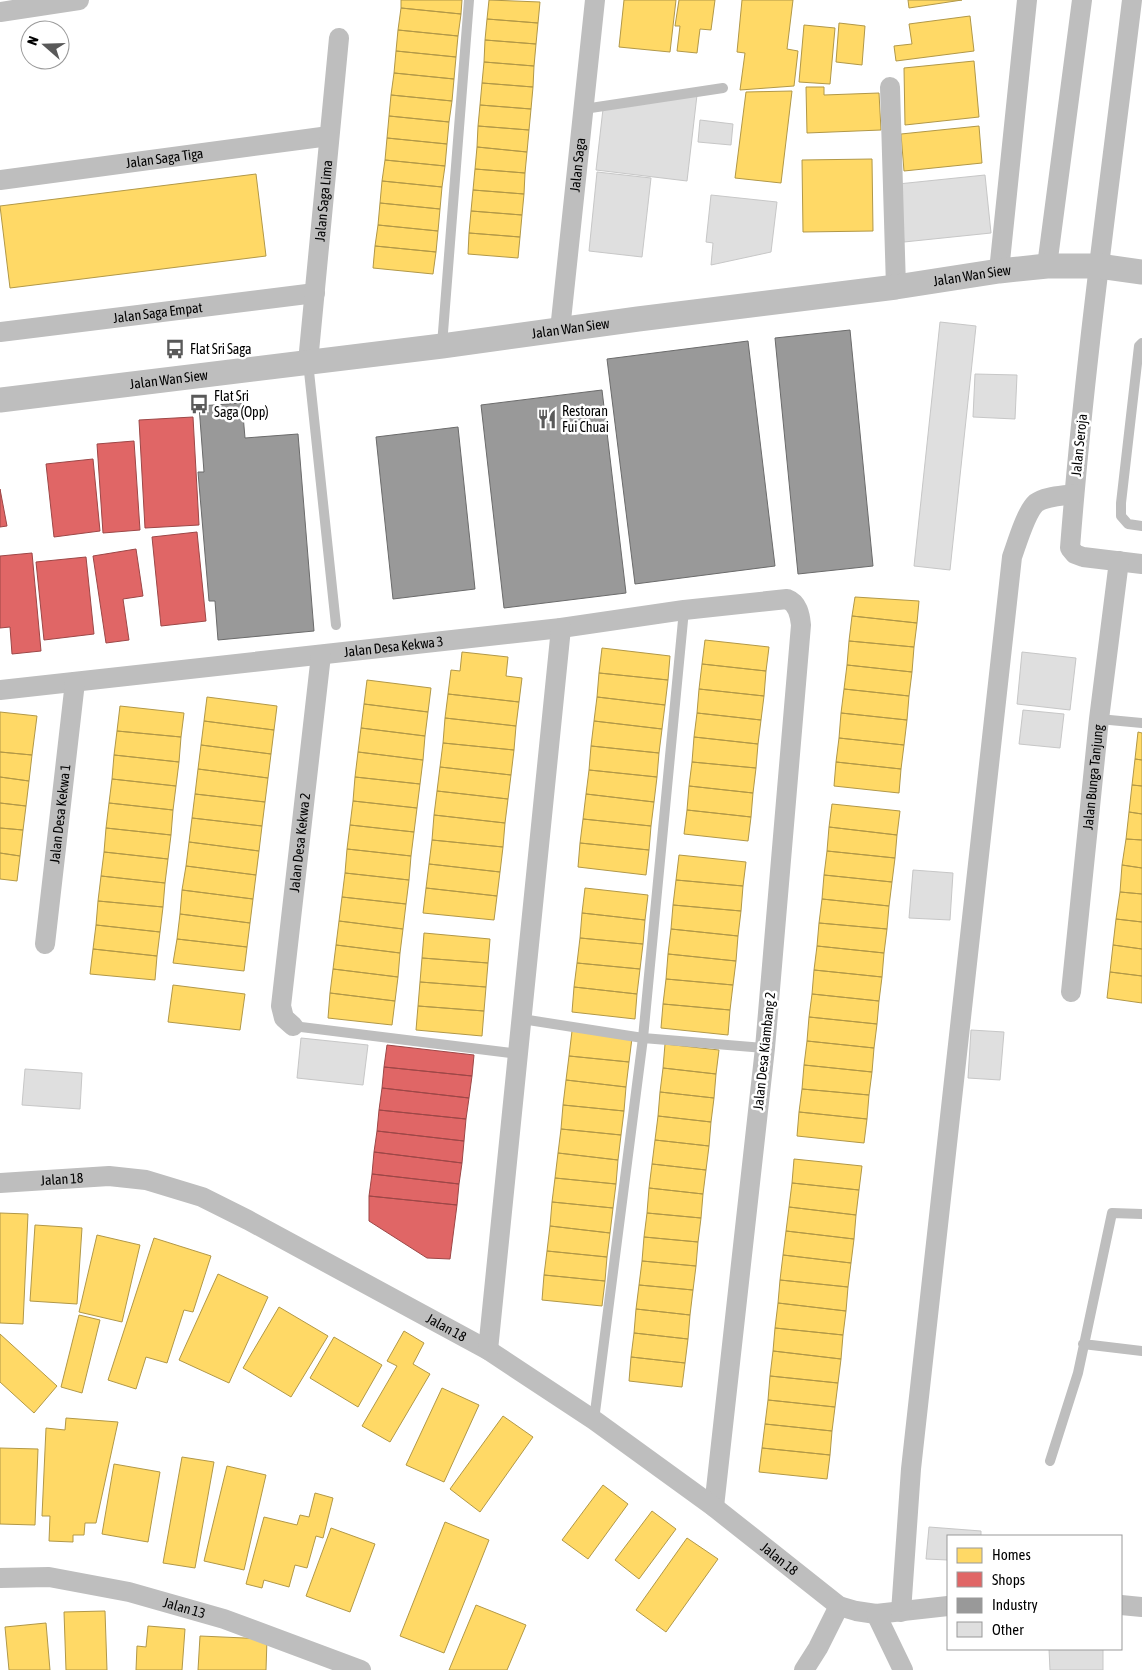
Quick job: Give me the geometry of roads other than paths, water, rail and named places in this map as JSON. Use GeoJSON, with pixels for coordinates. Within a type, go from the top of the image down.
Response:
{"type":"FeatureCollection","features":[{"type":"Feature","properties":{"kind":"street"},"geometry":{"type":"LineString","coordinates":[[0,12],[79,0]]}},
{"type":"Feature","properties":{"kind":"street","name":"Jalan Saga"},"geometry":{"type":"LineString","coordinates":[[560,330],[595,0]]}},
{"type":"Feature","properties":{"kind":"street"},"geometry":{"type":"LineString","coordinates":[[999,271],[1027,0]]}},
{"type":"Feature","properties":{"kind":"street"},"geometry":{"type":"LineString","coordinates":[[1047,266],[1082,0]]}},
{"type":"Feature","properties":{"kind":"street","name":"Jalan Seroja"},"geometry":{"type":"LineString","coordinates":[[1132,0],[1099,266],[1074,494],[1070,548],[1075,554],[1083,557],[1142,564]]}},
{"type":"Feature","properties":{"kind":"street","name":"Jalan Saga Lima"},"geometry":{"type":"LineString","coordinates":[[308,362],[338,38]]}},
{"type":"Feature","properties":{"kind":"street"},"geometry":{"type":"LineString","coordinates":[[890,87],[896,287]]}},
{"type":"Feature","properties":{"kind":"street","name":"Jalan Saga Tiga"},"geometry":{"type":"LineString","coordinates":[[0,180],[329,136]]}},
{"type":"Feature","properties":{"kind":"street","name":"Jalan Wan Siew"},"geometry":{"type":"LineString","coordinates":[[0,400],[442,346],[896,287],[999,271],[1047,266],[1099,266],[1142,272]]}},
{"type":"Feature","properties":{"kind":"street","name":"Jalan Saga Empat"},"geometry":{"type":"LineString","coordinates":[[0,332],[315,293]]}},
{"type":"Feature","properties":{"kind":"street"},"geometry":{"type":"LineString","coordinates":[[901,1612],[911,1469],[1012,557],[1022,527],[1036,504],[1045,499],[1074,494]]}},
{"type":"Feature","properties":{"kind":"street","name":"Jalan Bunga Tanjung"},"geometry":{"type":"LineString","coordinates":[[1071,992],[1099,719],[1119,561]]}},
{"type":"Feature","properties":{"kind":"street","name":"Jalan Desa Kekwa 3"},"geometry":{"type":"LineString","coordinates":[[0,690],[561,628],[684,610],[787,599]]}},
{"type":"Feature","properties":{"kind":"street","name":"Jalan Desa Kiambang 2"},"geometry":{"type":"LineString","coordinates":[[714,1508],[765,1048],[801,625],[800,614],[792,601],[787,599]]}},
{"type":"Feature","properties":{"kind":"street"},"geometry":{"type":"LineString","coordinates":[[488,1350],[561,628]]}},
{"type":"Feature","properties":{"kind":"street","name":"Jalan Desa Kekwa 2"},"geometry":{"type":"LineString","coordinates":[[293,1026],[284,1018],[281,1006],[321,655]]}},
{"type":"Feature","properties":{"kind":"street","name":"Jalan Desa Kekwa 1"},"geometry":{"type":"LineString","coordinates":[[45,944],[75,682]]}},
{"type":"Feature","properties":{"kind":"street","name":"Jalan 18"},"geometry":{"type":"LineString","coordinates":[[0,1182],[109,1176],[146,1180],[202,1197],[248,1220],[488,1350],[594,1420],[714,1508],[839,1606]]}},
{"type":"Feature","properties":{"kind":"street","name":"Jalan 13"},"geometry":{"type":"LineString","coordinates":[[0,1578],[49,1577],[129,1592],[224,1619],[361,1670]]}},
{"type":"Feature","properties":{"kind":"street"},"geometry":{"type":"LineString","coordinates":[[1122,1605],[1142,1607]]}},
{"type":"Feature","properties":{"kind":"street"},"geometry":{"type":"LineString","coordinates":[[804,1670],[818,1648],[839,1606],[876,1614],[947,1606]]}},
{"type":"Feature","properties":{"kind":"street"},"geometry":{"type":"LineString","coordinates":[[876,1614],[903,1670]]}},
{"type":"Feature","properties":{"kind":"lane"},"geometry":{"type":"LineString","coordinates":[[442,346],[470,0]]}},
{"type":"Feature","properties":{"kind":"lane"},"geometry":{"type":"LineString","coordinates":[[584,109],[723,88]]}},
{"type":"Feature","properties":{"kind":"lane"},"geometry":{"type":"LineString","coordinates":[[1142,343],[1139,346],[1121,516],[1128,524],[1142,526]]}},
{"type":"Feature","properties":{"kind":"lane"},"geometry":{"type":"LineString","coordinates":[[308,362],[336,624]]}},
{"type":"Feature","properties":{"kind":"lane"},"geometry":{"type":"LineString","coordinates":[[594,1420],[642,1038],[684,610]]}},
{"type":"Feature","properties":{"kind":"lane"},"geometry":{"type":"LineString","coordinates":[[1099,719],[1142,724]]}},
{"type":"Feature","properties":{"kind":"lane"},"geometry":{"type":"LineString","coordinates":[[522,1019],[642,1038],[765,1048]]}},
{"type":"Feature","properties":{"kind":"lane"},"geometry":{"type":"LineString","coordinates":[[293,1026],[519,1054]]}},
{"type":"Feature","properties":{"kind":"lane"},"geometry":{"type":"LineString","coordinates":[[1050,1461],[1078,1373],[1112,1213],[1142,1214]]}},
{"type":"Feature","properties":{"kind":"lane"},"geometry":{"type":"LineString","coordinates":[[1083,1344],[1142,1351]]}},
{"type":"Feature","properties":{"kind":"place","name":"Flat Sri Saga"},"geometry":{"type":"Point","coordinates":[175,349]}},
{"type":"Feature","properties":{"kind":"place","name":"Flat Sri Saga (Opp)"},"geometry":{"type":"Point","coordinates":[199,404]}},
{"type":"Feature","properties":{"kind":"place","name":"Restoran Fui Chuai"},"geometry":{"type":"Point","coordinates":[547,419]}}]}
